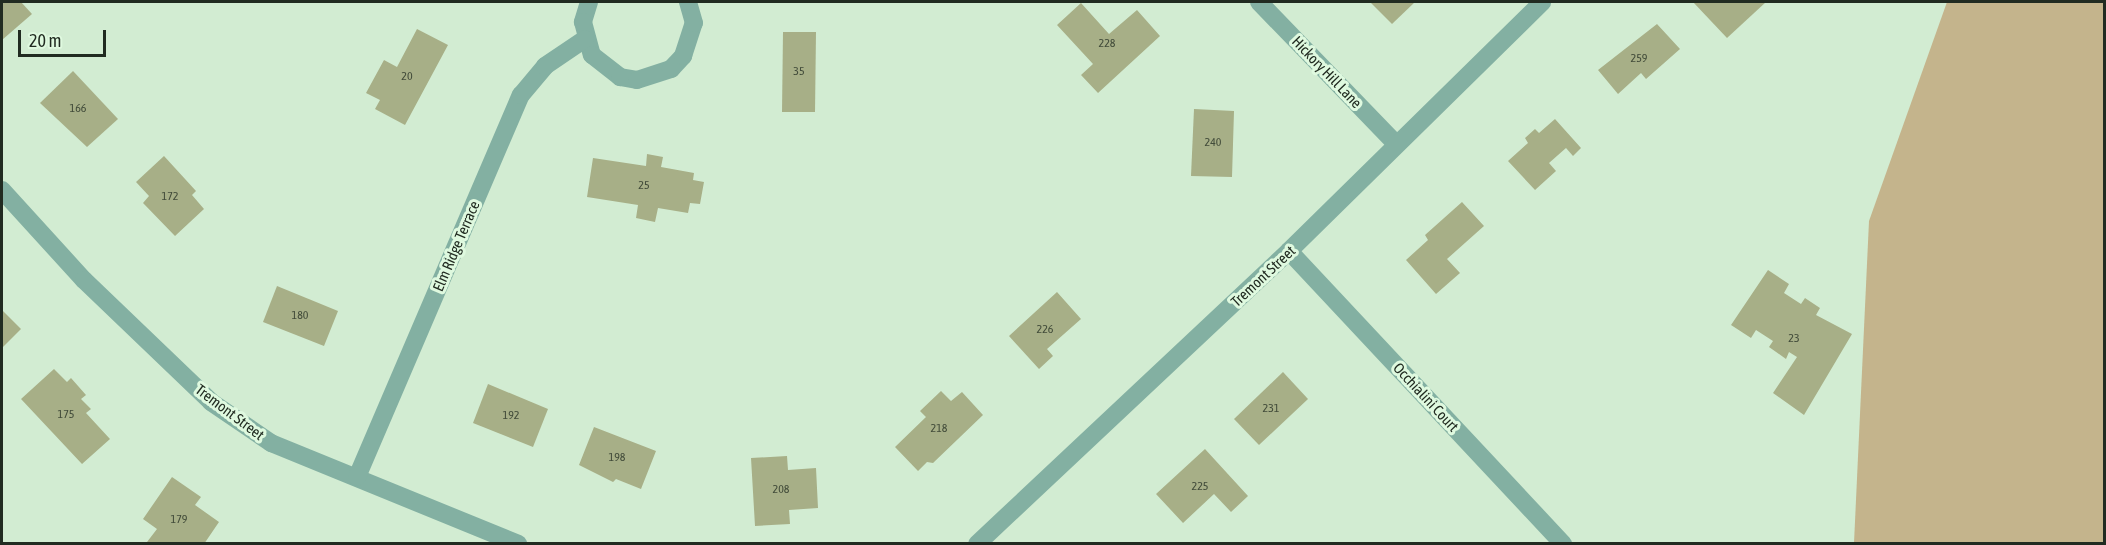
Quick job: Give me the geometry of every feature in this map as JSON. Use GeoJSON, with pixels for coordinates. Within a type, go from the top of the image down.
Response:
{"type":"FeatureCollection","features":[{"type":"Feature","properties":{"kind":"street"},"geometry":{"type":"LineString","coordinates":[[589,2],[583,22],[585,39],[592,55],[620,77],[637,80],[655,77],[671,69],[691,41],[694,23],[688,2]]}},
{"type":"Feature","properties":{"kind":"street","name":"Hickory Hill Lane"},"geometry":{"type":"LineString","coordinates":[[1259,2],[1395,142]]}},
{"type":"Feature","properties":{"kind":"street","name":"Tremont Street"},"geometry":{"type":"LineString","coordinates":[[977,543],[1289,251],[1395,142],[1542,2]]}},
{"type":"Feature","properties":{"kind":"street","name":"Elm Ridge Terrace"},"geometry":{"type":"LineString","coordinates":[[357,477],[521,95],[545,66],[585,39]]}},
{"type":"Feature","properties":{"kind":"street","name":"Tremont Street"},"geometry":{"type":"LineString","coordinates":[[2,190],[84,280],[211,402],[271,443],[518,543]]}},
{"type":"Feature","properties":{"kind":"street","name":"Occhialini Court"},"geometry":{"type":"LineString","coordinates":[[1289,251],[1563,543]]}},
{"type":"Feature","properties":{"kind":"shaded area"},"geometry":{"type":"Polygon","coordinates":[[[1947,2],[2104,2],[2104,543],[1854,543],[1869,221],[1947,2]]]}},
{"type":"Feature","properties":{"kind":"building"},"geometry":{"type":"Polygon","coordinates":[[[2,2],[21,2],[32,14],[2,40],[2,2]]]}},
{"type":"Feature","properties":{"kind":"building"},"geometry":{"type":"Polygon","coordinates":[[[1370,2],[1415,2],[1392,24],[1370,2]]]}},
{"type":"Feature","properties":{"kind":"building"},"geometry":{"type":"Polygon","coordinates":[[[1693,2],[1766,2],[1727,38],[1693,2]]]}},
{"type":"Feature","properties":{"kind":"building"},"geometry":{"type":"Polygon","coordinates":[[[1081,3],[1109,34],[1137,10],[1160,36],[1098,93],[1081,75],[1093,64],[1057,25],[1081,3]]]}},
{"type":"Feature","properties":{"kind":"building"},"geometry":{"type":"Polygon","coordinates":[[[1657,24],[1680,49],[1646,79],[1641,73],[1618,94],[1598,70],[1657,24]]]}},
{"type":"Feature","properties":{"kind":"building"},"geometry":{"type":"Polygon","coordinates":[[[417,29],[448,45],[405,125],[375,109],[380,100],[366,93],[384,60],[397,67],[417,29]]]}},
{"type":"Feature","properties":{"kind":"building"},"geometry":{"type":"Polygon","coordinates":[[[783,32],[816,32],[815,112],[782,112],[783,32]]]}},
{"type":"Feature","properties":{"kind":"building"},"geometry":{"type":"Polygon","coordinates":[[[73,71],[118,119],[87,147],[40,103],[73,71]]]}},
{"type":"Feature","properties":{"kind":"building"},"geometry":{"type":"Polygon","coordinates":[[[1194,109],[1234,111],[1232,177],[1191,176],[1194,109]]]}},
{"type":"Feature","properties":{"kind":"building"},"geometry":{"type":"Polygon","coordinates":[[[1555,119],[1581,148],[1573,156],[1566,148],[1549,163],[1556,171],[1535,190],[1508,161],[1528,143],[1525,138],[1535,129],[1539,133],[1555,119]]]}},
{"type":"Feature","properties":{"kind":"building"},"geometry":{"type":"Polygon","coordinates":[[[647,154],[663,157],[661,167],[694,173],[693,180],[704,182],[700,204],[690,203],[688,213],[658,208],[655,222],[636,218],[638,205],[587,197],[593,158],[646,166],[647,154]]]}},
{"type":"Feature","properties":{"kind":"building"},"geometry":{"type":"Polygon","coordinates":[[[164,156],[196,191],[192,195],[204,209],[175,236],[143,203],[149,196],[136,182],[164,156]]]}},
{"type":"Feature","properties":{"kind":"building"},"geometry":{"type":"Polygon","coordinates":[[[1462,202],[1484,226],[1447,259],[1460,273],[1436,294],[1406,260],[1428,240],[1425,235],[1462,202]]]}},
{"type":"Feature","properties":{"kind":"building"},"geometry":{"type":"Polygon","coordinates":[[[1768,270],[1789,284],[1784,293],[1801,304],[1805,298],[1820,308],[1816,315],[1852,334],[1804,415],[1773,393],[1797,357],[1789,352],[1786,359],[1769,347],[1773,341],[1756,330],[1751,338],[1731,325],[1768,270]]]}},
{"type":"Feature","properties":{"kind":"building"},"geometry":{"type":"Polygon","coordinates":[[[277,286],[338,311],[324,346],[263,322],[277,286]]]}},
{"type":"Feature","properties":{"kind":"building"},"geometry":{"type":"Polygon","coordinates":[[[1057,292],[1081,319],[1047,349],[1053,356],[1039,369],[1009,336],[1057,292]]]}},
{"type":"Feature","properties":{"kind":"building"},"geometry":{"type":"Polygon","coordinates":[[[2,310],[21,329],[2,348],[2,310]]]}},
{"type":"Feature","properties":{"kind":"building"},"geometry":{"type":"Polygon","coordinates":[[[54,369],[67,382],[71,378],[86,395],[81,399],[91,409],[86,413],[110,439],[82,464],[21,399],[54,369]]]}},
{"type":"Feature","properties":{"kind":"building"},"geometry":{"type":"Polygon","coordinates":[[[1283,372],[1308,399],[1259,445],[1234,419],[1283,372]]]}},
{"type":"Feature","properties":{"kind":"building"},"geometry":{"type":"Polygon","coordinates":[[[488,384],[548,409],[533,447],[473,423],[488,384]]]}},
{"type":"Feature","properties":{"kind":"building"},"geometry":{"type":"Polygon","coordinates":[[[941,391],[951,401],[962,392],[983,415],[933,463],[927,462],[918,471],[895,447],[926,417],[920,411],[941,391]]]}},
{"type":"Feature","properties":{"kind":"building"},"geometry":{"type":"Polygon","coordinates":[[[594,427],[656,451],[641,489],[616,479],[613,482],[579,465],[594,427]]]}},
{"type":"Feature","properties":{"kind":"building"},"geometry":{"type":"Polygon","coordinates":[[[1205,449],[1248,496],[1231,512],[1214,494],[1183,523],[1156,494],[1205,449]]]}},
{"type":"Feature","properties":{"kind":"building"},"geometry":{"type":"Polygon","coordinates":[[[787,456],[788,470],[816,468],[818,508],[789,510],[790,524],[755,526],[751,458],[787,456]]]}},
{"type":"Feature","properties":{"kind":"building"},"geometry":{"type":"Polygon","coordinates":[[[172,477],[201,497],[195,505],[219,522],[204,544],[147,542],[157,529],[143,519],[172,477]]]}}]}
